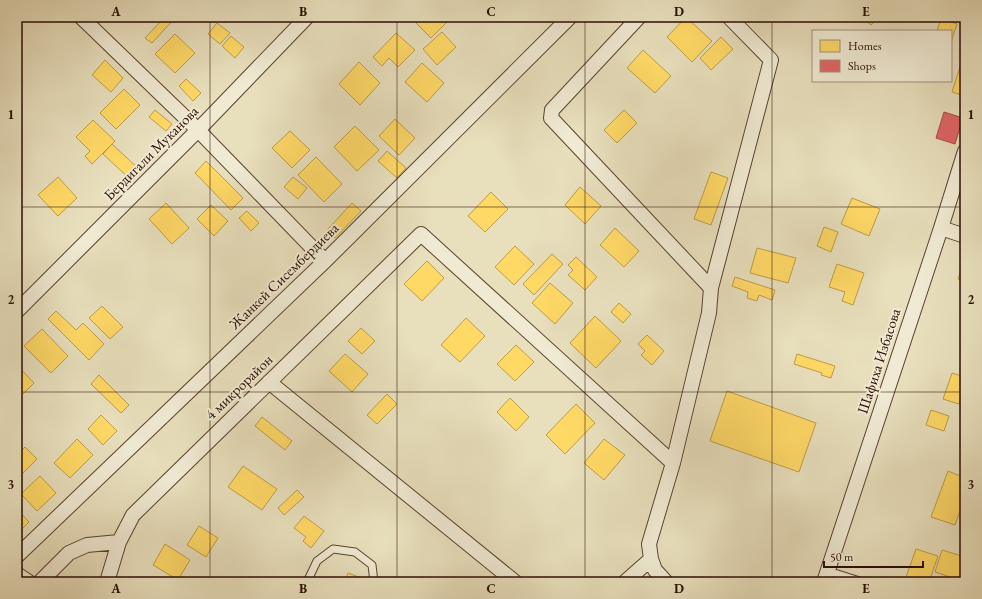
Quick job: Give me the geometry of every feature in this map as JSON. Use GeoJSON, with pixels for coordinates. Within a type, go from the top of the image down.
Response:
{"type":"FeatureCollection","features":[{"type":"Feature","properties":{"kind":"street"},"geometry":{"type":"LineString","coordinates":[[81,17],[198,130],[325,261]]}},
{"type":"Feature","properties":{"kind":"street","name":"Бердигали Муканова"},"geometry":{"type":"LineString","coordinates":[[17,311],[198,130],[306,17]]}},
{"type":"Feature","properties":{"kind":"street","name":"Жанкей Сисембердиева"},"geometry":{"type":"LineString","coordinates":[[17,556],[325,261],[570,17]]}},
{"type":"Feature","properties":{"kind":"street"},"geometry":{"type":"LineString","coordinates":[[639,17],[552,110],[551,118],[711,288]]}},
{"type":"Feature","properties":{"kind":"street"},"geometry":{"type":"LineString","coordinates":[[666,582],[655,570],[651,559],[649,544],[673,463],[709,313],[711,288],[771,60],[728,17]]}},
{"type":"Feature","properties":{"kind":"street","name":"Шафиха Избасова"},"geometry":{"type":"LineString","coordinates":[[826,576],[965,151]]}},
{"type":"Feature","properties":{"kind":"street"},"geometry":{"type":"LineString","coordinates":[[941,228],[965,236]]}},
{"type":"Feature","properties":{"kind":"street","name":"4 микрорайон"},"geometry":{"type":"LineString","coordinates":[[106,582],[119,542],[133,515],[421,234],[673,463]]}},
{"type":"Feature","properties":{"kind":"street"},"geometry":{"type":"LineString","coordinates":[[269,382],[515,582]]}},
{"type":"Feature","properties":{"kind":"street"},"geometry":{"type":"LineString","coordinates":[[40,582],[69,552],[88,545],[119,542]]}},
{"type":"Feature","properties":{"kind":"street"},"geometry":{"type":"LineString","coordinates":[[625,582],[651,559]]}},
{"type":"Feature","properties":{"kind":"lane"},"geometry":{"type":"LineString","coordinates":[[307,582],[316,561],[333,549],[355,552],[372,565],[374,582]]}},
{"type":"Feature","properties":{"kind":"lane"},"geometry":{"type":"LineString","coordinates":[[17,570],[35,582]]}},
{"type":"Feature","properties":{"kind":"lane"},"geometry":{"type":"LineString","coordinates":[[826,576],[863,582]]}},
{"type":"Feature","properties":{"kind":"building: Homes"},"geometry":{"type":"Polygon","coordinates":[[[163,17],[176,17],[152,43],[145,38],[164,18],[163,17]]]}},
{"type":"Feature","properties":{"kind":"building: Homes"},"geometry":{"type":"Polygon","coordinates":[[[220,17],[231,17],[225,23],[220,17]]]}},
{"type":"Feature","properties":{"kind":"building: Homes"},"geometry":{"type":"Polygon","coordinates":[[[423,17],[451,18],[431,38],[416,23],[423,17]]]}},
{"type":"Feature","properties":{"kind":"building: Homes"},"geometry":{"type":"Polygon","coordinates":[[[686,17],[712,41],[692,62],[667,37],[686,17]]]}},
{"type":"Feature","properties":{"kind":"building: Homes"},"geometry":{"type":"Polygon","coordinates":[[[862,17],[879,17],[871,25],[862,17]]]}},
{"type":"Feature","properties":{"kind":"building: Homes"},"geometry":{"type":"Polygon","coordinates":[[[941,18],[957,24],[952,39],[952,30],[937,30],[941,18]]]}},
{"type":"Feature","properties":{"kind":"building: Homes"},"geometry":{"type":"Polygon","coordinates":[[[217,23],[230,33],[220,44],[208,34],[217,23]]]}},
{"type":"Feature","properties":{"kind":"building: Homes"},"geometry":{"type":"Polygon","coordinates":[[[442,32],[456,47],[437,65],[423,49],[442,32]]]}},
{"type":"Feature","properties":{"kind":"building: Homes"},"geometry":{"type":"Polygon","coordinates":[[[396,33],[415,50],[398,67],[389,58],[382,66],[373,57],[396,33]]]}},
{"type":"Feature","properties":{"kind":"building: Homes"},"geometry":{"type":"Polygon","coordinates":[[[175,34],[195,53],[175,73],[155,54],[175,34]]]}},
{"type":"Feature","properties":{"kind":"building: Homes"},"geometry":{"type":"Polygon","coordinates":[[[231,36],[244,47],[235,58],[222,46],[231,36]]]}},
{"type":"Feature","properties":{"kind":"building: Homes"},"geometry":{"type":"Polygon","coordinates":[[[721,37],[733,49],[711,70],[700,58],[721,37]]]}},
{"type":"Feature","properties":{"kind":"building: Homes"},"geometry":{"type":"Polygon","coordinates":[[[643,50],[671,76],[655,93],[627,68],[643,50]]]}},
{"type":"Feature","properties":{"kind":"building: Homes"},"geometry":{"type":"Polygon","coordinates":[[[105,60],[123,78],[111,92],[92,75],[105,60]]]}},
{"type":"Feature","properties":{"kind":"building: Homes"},"geometry":{"type":"Polygon","coordinates":[[[962,61],[965,62],[965,96],[952,92],[962,61]]]}},
{"type":"Feature","properties":{"kind":"building: Homes"},"geometry":{"type":"Polygon","coordinates":[[[359,62],[380,83],[360,105],[339,84],[359,62]]]}},
{"type":"Feature","properties":{"kind":"building: Homes"},"geometry":{"type":"Polygon","coordinates":[[[422,63],[444,83],[427,102],[405,82],[422,63]]]}},
{"type":"Feature","properties":{"kind":"building: Homes"},"geometry":{"type":"Polygon","coordinates":[[[186,79],[201,93],[193,101],[179,86],[186,79]]]}},
{"type":"Feature","properties":{"kind":"building: Homes"},"geometry":{"type":"Polygon","coordinates":[[[124,89],[140,105],[116,129],[100,113],[124,89]]]}},
{"type":"Feature","properties":{"kind":"building: Homes"},"geometry":{"type":"Polygon","coordinates":[[[155,110],[172,124],[166,131],[149,117],[155,110]]]}},
{"type":"Feature","properties":{"kind":"building: Homes"},"geometry":{"type":"Polygon","coordinates":[[[624,110],[637,123],[617,143],[604,130],[624,110]]]}},
{"type":"Feature","properties":{"kind":"building: Homes"},"geometry":{"type":"Polygon","coordinates":[[[395,119],[415,138],[399,155],[379,136],[395,119]]]}},
{"type":"Feature","properties":{"kind":"building: Homes"},"geometry":{"type":"Polygon","coordinates":[[[93,120],[115,141],[92,164],[85,156],[90,151],[76,137],[93,120]]]}},
{"type":"Feature","properties":{"kind":"building: Homes"},"geometry":{"type":"Polygon","coordinates":[[[355,126],[379,150],[357,171],[334,147],[355,126]]]}},
{"type":"Feature","properties":{"kind":"building: Homes"},"geometry":{"type":"Polygon","coordinates":[[[290,131],[310,150],[292,168],[272,148],[290,131]]]}},
{"type":"Feature","properties":{"kind":"building: Homes"},"geometry":{"type":"Polygon","coordinates":[[[112,144],[140,170],[131,180],[103,154],[112,144]]]}},
{"type":"Feature","properties":{"kind":"building: Homes"},"geometry":{"type":"Polygon","coordinates":[[[387,151],[406,168],[397,178],[378,161],[387,151]]]}},
{"type":"Feature","properties":{"kind":"building: Homes"},"geometry":{"type":"Polygon","coordinates":[[[316,157],[342,184],[324,202],[298,175],[316,157]]]}},
{"type":"Feature","properties":{"kind":"building: Homes"},"geometry":{"type":"Polygon","coordinates":[[[206,161],[243,198],[231,210],[195,173],[206,161]]]}},
{"type":"Feature","properties":{"kind":"building: Homes"},"geometry":{"type":"Polygon","coordinates":[[[711,172],[728,178],[711,225],[694,219],[711,172]]]}},
{"type":"Feature","properties":{"kind":"building: Homes"},"geometry":{"type":"Polygon","coordinates":[[[58,177],[77,198],[58,216],[38,195],[58,177]]]}},
{"type":"Feature","properties":{"kind":"building: Homes"},"geometry":{"type":"Polygon","coordinates":[[[293,177],[307,188],[298,199],[284,187],[293,177]]]}},
{"type":"Feature","properties":{"kind":"building: Homes"},"geometry":{"type":"Polygon","coordinates":[[[580,187],[601,206],[585,224],[565,205],[580,187]]]}},
{"type":"Feature","properties":{"kind":"building: Homes"},"geometry":{"type":"Polygon","coordinates":[[[491,192],[508,209],[485,232],[468,216],[491,192]]]}},
{"type":"Feature","properties":{"kind":"building: Homes"},"geometry":{"type":"Polygon","coordinates":[[[852,198],[880,209],[869,236],[841,224],[852,198]]]}},
{"type":"Feature","properties":{"kind":"building: Homes"},"geometry":{"type":"Polygon","coordinates":[[[166,203],[189,228],[172,244],[149,219],[166,203]]]}},
{"type":"Feature","properties":{"kind":"building: Homes"},"geometry":{"type":"Polygon","coordinates":[[[352,203],[361,211],[335,238],[327,230],[352,203]]]}},
{"type":"Feature","properties":{"kind":"building: Homes"},"geometry":{"type":"Polygon","coordinates":[[[211,205],[228,221],[214,236],[197,219],[211,205]]]}},
{"type":"Feature","properties":{"kind":"building: Homes"},"geometry":{"type":"Polygon","coordinates":[[[247,211],[259,223],[251,231],[239,218],[247,211]]]}},
{"type":"Feature","properties":{"kind":"building: Homes"},"geometry":{"type":"Polygon","coordinates":[[[824,227],[838,232],[831,252],[817,246],[824,227]]]}},
{"type":"Feature","properties":{"kind":"building: Homes"},"geometry":{"type":"Polygon","coordinates":[[[615,228],[639,251],[624,267],[600,245],[615,228]]]}},
{"type":"Feature","properties":{"kind":"building: Homes"},"geometry":{"type":"Polygon","coordinates":[[[515,246],[534,264],[514,285],[495,267],[515,246]]]}},
{"type":"Feature","properties":{"kind":"building: Homes"},"geometry":{"type":"Polygon","coordinates":[[[757,248],[796,258],[788,283],[750,273],[757,248]]]}},
{"type":"Feature","properties":{"kind":"building: Homes"},"geometry":{"type":"Polygon","coordinates":[[[552,254],[563,264],[534,295],[523,284],[552,254]]]}},
{"type":"Feature","properties":{"kind":"building: Homes"},"geometry":{"type":"Polygon","coordinates":[[[576,257],[597,277],[585,290],[568,275],[573,270],[568,265],[576,257]]]}},
{"type":"Feature","properties":{"kind":"building: Homes"},"geometry":{"type":"Polygon","coordinates":[[[965,258],[965,281],[958,279],[965,258]]]}},
{"type":"Feature","properties":{"kind":"building: Homes"},"geometry":{"type":"Polygon","coordinates":[[[427,261],[444,278],[422,301],[404,284],[427,261]]]}},
{"type":"Feature","properties":{"kind":"building: Homes"},"geometry":{"type":"Polygon","coordinates":[[[837,264],[864,273],[853,305],[842,301],[845,292],[829,287],[837,264]]]}},
{"type":"Feature","properties":{"kind":"building: Homes"},"geometry":{"type":"Polygon","coordinates":[[[735,277],[775,290],[772,300],[759,295],[757,301],[747,298],[748,292],[732,286],[735,277]]]}},
{"type":"Feature","properties":{"kind":"building: Homes"},"geometry":{"type":"Polygon","coordinates":[[[550,283],[573,303],[555,324],[532,303],[550,283]]]}},
{"type":"Feature","properties":{"kind":"building: Homes"},"geometry":{"type":"Polygon","coordinates":[[[619,303],[631,314],[623,323],[611,312],[619,303]]]}},
{"type":"Feature","properties":{"kind":"building: Homes"},"geometry":{"type":"Polygon","coordinates":[[[102,306],[123,327],[110,339],[89,318],[102,306]]]}},
{"type":"Feature","properties":{"kind":"building: Homes"},"geometry":{"type":"Polygon","coordinates":[[[56,311],[76,330],[83,323],[104,344],[89,360],[48,319],[56,311]]]}},
{"type":"Feature","properties":{"kind":"building: Homes"},"geometry":{"type":"Polygon","coordinates":[[[595,316],[621,341],[596,368],[570,343],[595,316]]]}},
{"type":"Feature","properties":{"kind":"building: Homes"},"geometry":{"type":"Polygon","coordinates":[[[466,318],[485,336],[460,362],[441,345],[466,318]]]}},
{"type":"Feature","properties":{"kind":"building: Homes"},"geometry":{"type":"Polygon","coordinates":[[[965,321],[965,332],[962,331],[965,321]]]}},
{"type":"Feature","properties":{"kind":"building: Homes"},"geometry":{"type":"Polygon","coordinates":[[[361,328],[375,341],[362,354],[348,341],[361,328]]]}},
{"type":"Feature","properties":{"kind":"building: Homes"},"geometry":{"type":"Polygon","coordinates":[[[42,329],[68,356],[51,373],[24,346],[42,329]]]}},
{"type":"Feature","properties":{"kind":"building: Homes"},"geometry":{"type":"Polygon","coordinates":[[[647,335],[664,351],[652,365],[641,355],[645,351],[638,344],[647,335]]]}},
{"type":"Feature","properties":{"kind":"building: Homes"},"geometry":{"type":"Polygon","coordinates":[[[516,345],[534,362],[515,381],[497,364],[516,345]]]}},
{"type":"Feature","properties":{"kind":"building: Homes"},"geometry":{"type":"Polygon","coordinates":[[[345,354],[368,374],[352,392],[329,371],[345,354]]]}},
{"type":"Feature","properties":{"kind":"building: Homes"},"geometry":{"type":"Polygon","coordinates":[[[797,354],[835,366],[831,378],[821,375],[822,373],[794,364],[797,354]]]}},
{"type":"Feature","properties":{"kind":"building: Homes"},"geometry":{"type":"Polygon","coordinates":[[[17,365],[34,383],[18,399],[17,398],[17,365]]]}},
{"type":"Feature","properties":{"kind":"building: Homes"},"geometry":{"type":"Polygon","coordinates":[[[952,373],[965,377],[965,402],[960,400],[959,404],[943,399],[952,373]]]}},
{"type":"Feature","properties":{"kind":"building: Homes"},"geometry":{"type":"Polygon","coordinates":[[[99,375],[129,405],[121,413],[91,384],[99,375]]]}},
{"type":"Feature","properties":{"kind":"building: Homes"},"geometry":{"type":"Polygon","coordinates":[[[727,391],[816,423],[799,472],[710,441],[727,391]]]}},
{"type":"Feature","properties":{"kind":"building: Homes"},"geometry":{"type":"Polygon","coordinates":[[[387,394],[397,404],[377,424],[367,415],[387,394]]]}},
{"type":"Feature","properties":{"kind":"building: Homes"},"geometry":{"type":"Polygon","coordinates":[[[510,398],[529,417],[516,431],[497,412],[510,398]]]}},
{"type":"Feature","properties":{"kind":"building: Homes"},"geometry":{"type":"Polygon","coordinates":[[[576,404],[595,423],[565,454],[546,435],[576,404]]]}},
{"type":"Feature","properties":{"kind":"building: Homes"},"geometry":{"type":"Polygon","coordinates":[[[931,410],[949,416],[944,431],[926,425],[931,410]]]}},
{"type":"Feature","properties":{"kind":"building: Homes"},"geometry":{"type":"Polygon","coordinates":[[[101,415],[117,431],[103,445],[88,429],[101,415]]]}},
{"type":"Feature","properties":{"kind":"building: Homes"},"geometry":{"type":"Polygon","coordinates":[[[262,417],[292,441],[285,450],[255,426],[262,417]]]}},
{"type":"Feature","properties":{"kind":"building: Homes"},"geometry":{"type":"Polygon","coordinates":[[[77,439],[93,455],[70,478],[54,463],[77,439]]]}},
{"type":"Feature","properties":{"kind":"building: Homes"},"geometry":{"type":"Polygon","coordinates":[[[604,439],[625,455],[604,480],[584,463],[604,439]]]}},
{"type":"Feature","properties":{"kind":"building: Homes"},"geometry":{"type":"Polygon","coordinates":[[[25,447],[37,459],[17,479],[17,455],[25,447]]]}},
{"type":"Feature","properties":{"kind":"building: Homes"},"geometry":{"type":"Polygon","coordinates":[[[243,466],[277,489],[262,510],[228,487],[243,466]]]}},
{"type":"Feature","properties":{"kind":"building: Homes"},"geometry":{"type":"Polygon","coordinates":[[[948,471],[965,478],[965,497],[955,525],[931,517],[948,471]]]}},
{"type":"Feature","properties":{"kind":"building: Homes"},"geometry":{"type":"Polygon","coordinates":[[[40,476],[56,493],[37,511],[21,494],[40,476]]]}},
{"type":"Feature","properties":{"kind":"building: Homes"},"geometry":{"type":"Polygon","coordinates":[[[297,490],[304,497],[284,515],[278,508],[297,490]]]}},
{"type":"Feature","properties":{"kind":"building: Homes"},"geometry":{"type":"Polygon","coordinates":[[[17,509],[29,522],[17,534],[17,509]]]}},
{"type":"Feature","properties":{"kind":"building: Homes"},"geometry":{"type":"Polygon","coordinates":[[[304,516],[324,531],[311,548],[303,541],[306,537],[294,528],[304,516]]]}},
{"type":"Feature","properties":{"kind":"building: Homes"},"geometry":{"type":"Polygon","coordinates":[[[199,526],[218,538],[206,557],[187,545],[199,526]]]}},
{"type":"Feature","properties":{"kind":"building: Homes"},"geometry":{"type":"Polygon","coordinates":[[[165,544],[190,560],[178,580],[153,565],[165,544]]]}},
{"type":"Feature","properties":{"kind":"building: Homes"},"geometry":{"type":"Polygon","coordinates":[[[916,549],[938,556],[929,582],[910,582],[905,580],[916,549]]]}},
{"type":"Feature","properties":{"kind":"building: Homes"},"geometry":{"type":"Polygon","coordinates":[[[942,550],[965,557],[965,582],[935,572],[942,550]]]}},
{"type":"Feature","properties":{"kind":"building: Homes"},"geometry":{"type":"Polygon","coordinates":[[[348,573],[372,582],[345,582],[348,573]]]}},
{"type":"Feature","properties":{"kind":"building: Shops"},"geometry":{"type":"Polygon","coordinates":[[[944,112],[963,118],[955,144],[936,138],[944,112]]]}}]}
